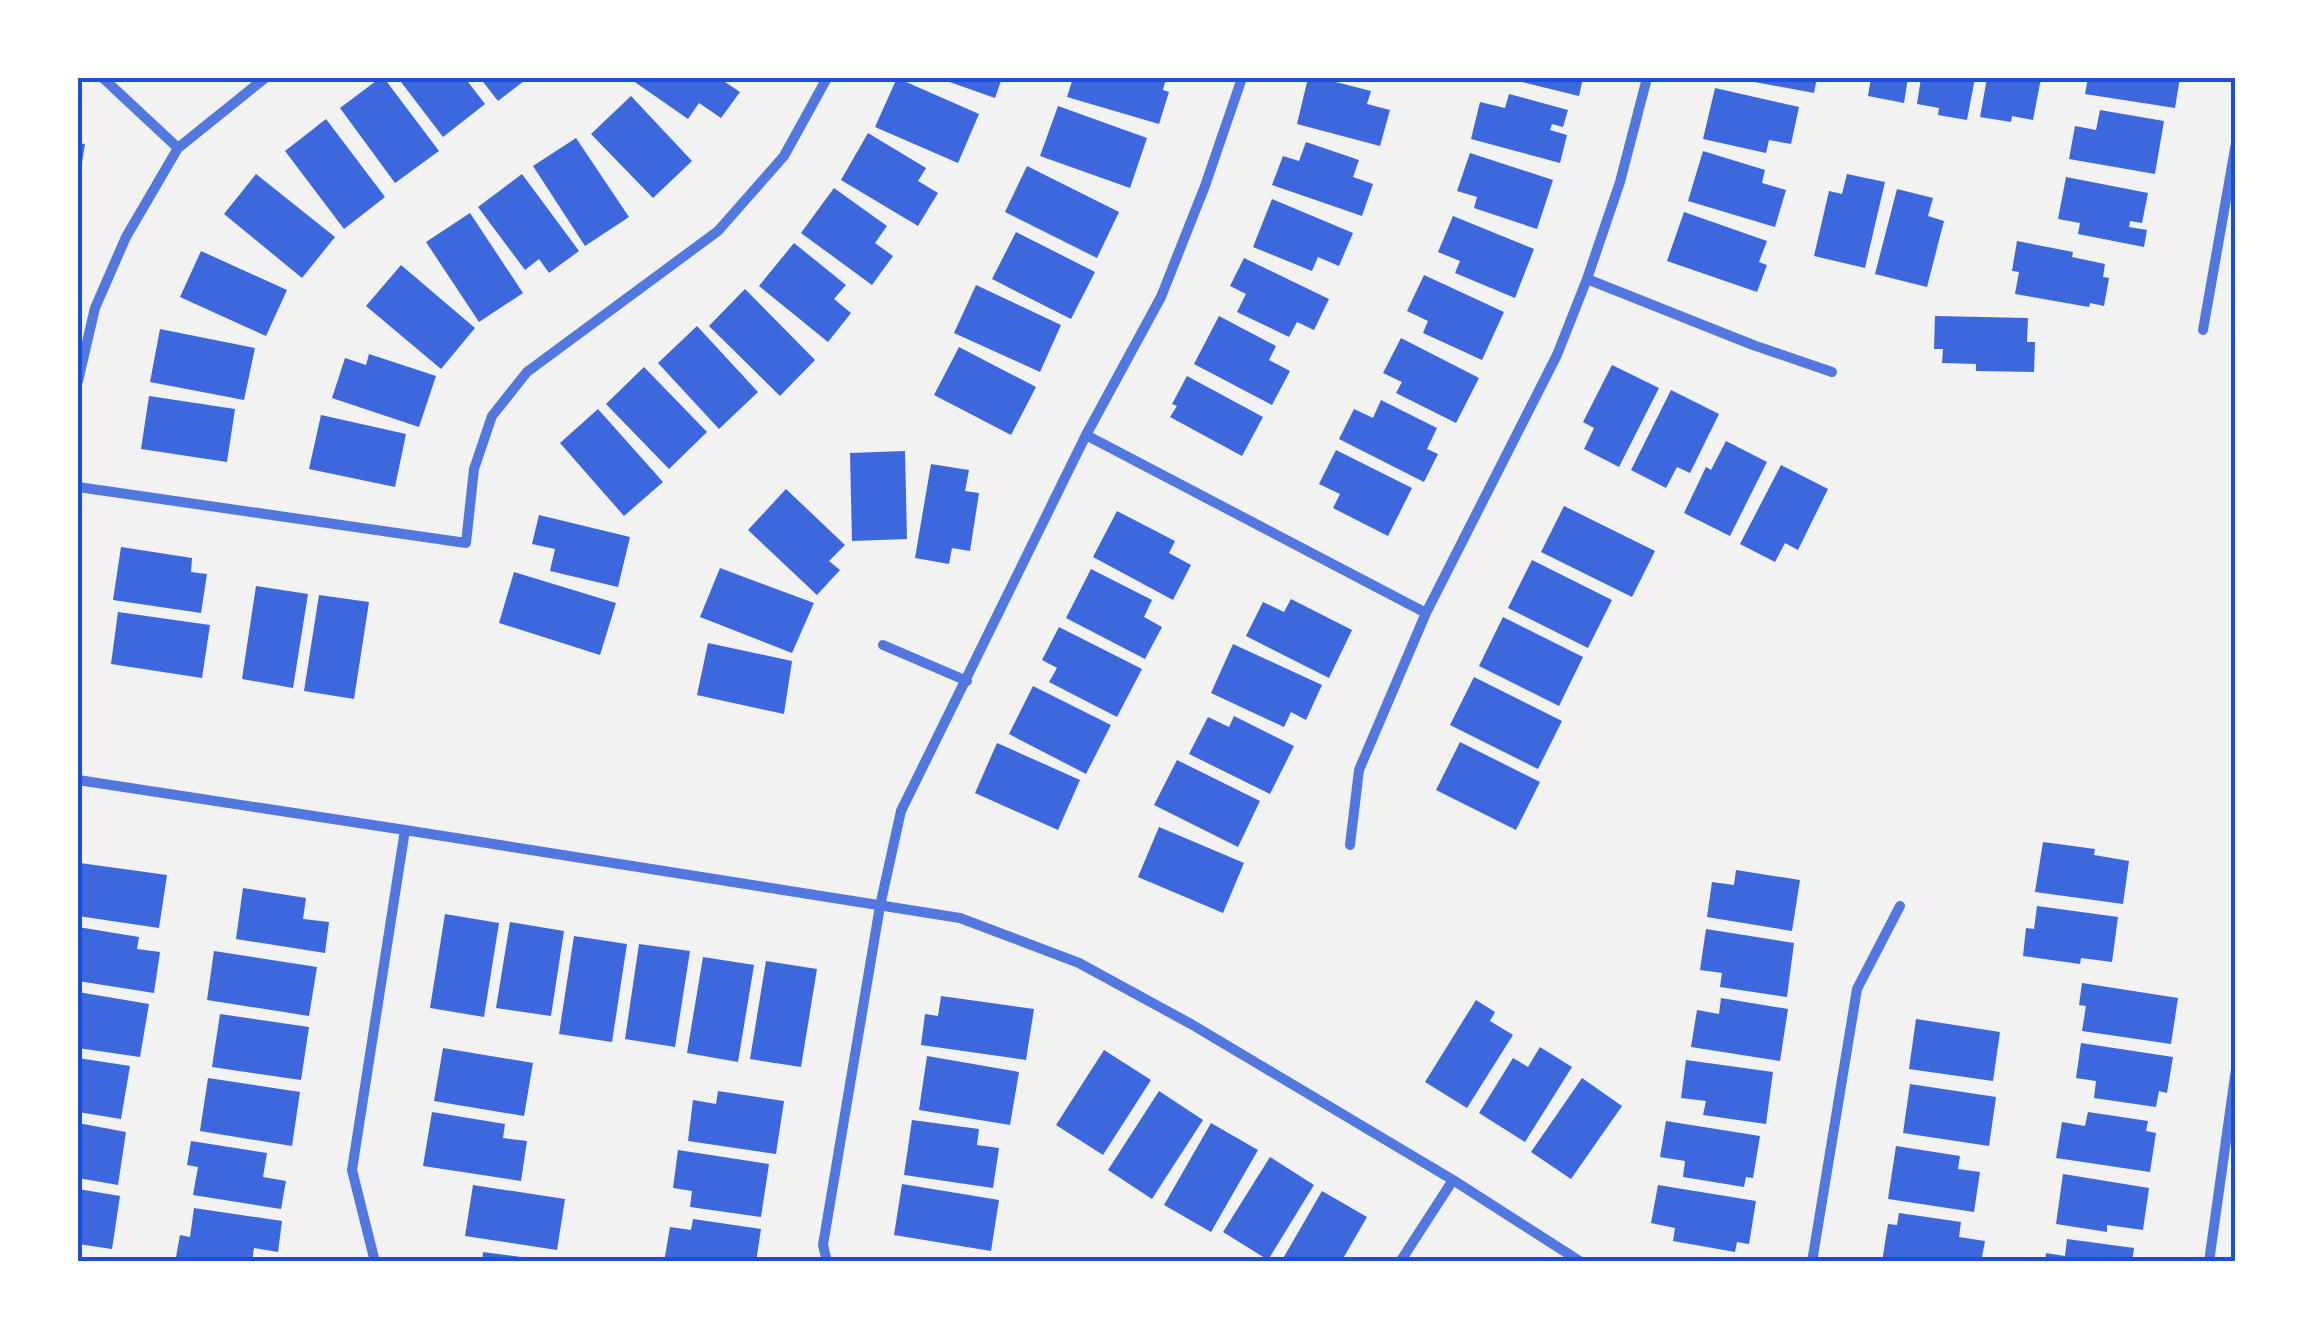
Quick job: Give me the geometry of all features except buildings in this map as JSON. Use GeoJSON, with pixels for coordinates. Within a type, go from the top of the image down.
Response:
{"type":"FeatureCollection","features":[{"type":"Feature","properties":{"kind":"street"},"geometry":{"type":"LineString","coordinates":[[102,78],[178,148]]}},
{"type":"Feature","properties":{"kind":"street"},"geometry":{"type":"LineString","coordinates":[[78,381],[95,308],[126,237],[178,148],[266,78]]}},
{"type":"Feature","properties":{"kind":"street"},"geometry":{"type":"LineString","coordinates":[[78,487],[466,544],[474,469],[492,416],[526,372],[718,231],[784,156],[826,78]]}},
{"type":"Feature","properties":{"kind":"street"},"geometry":{"type":"LineString","coordinates":[[827,1262],[823,1245],[880,906],[902,811],[1086,436],[1161,296],[1242,78]]}},
{"type":"Feature","properties":{"kind":"street"},"geometry":{"type":"LineString","coordinates":[[1350,844],[1359,770],[1426,613],[1557,354],[1620,182],[1647,78]]}},
{"type":"Feature","properties":{"kind":"street"},"geometry":{"type":"LineString","coordinates":[[2203,330],[2236,144]]}},
{"type":"Feature","properties":{"kind":"street"},"geometry":{"type":"LineString","coordinates":[[1587,279],[1832,372]]}},
{"type":"Feature","properties":{"kind":"street"},"geometry":{"type":"LineString","coordinates":[[1086,436],[1426,613]]}},
{"type":"Feature","properties":{"kind":"street"},"geometry":{"type":"LineString","coordinates":[[883,644],[966,681]]}},
{"type":"Feature","properties":{"kind":"street"},"geometry":{"type":"LineString","coordinates":[[78,780],[960,918],[1079,963],[1191,1024],[1454,1180],[1581,1262]]}},
{"type":"Feature","properties":{"kind":"street"},"geometry":{"type":"LineString","coordinates":[[375,1262],[352,1170],[405,830]]}},
{"type":"Feature","properties":{"kind":"street"},"geometry":{"type":"LineString","coordinates":[[1812,1262],[1857,989],[1900,906]]}},
{"type":"Feature","properties":{"kind":"street"},"geometry":{"type":"LineString","coordinates":[[2209,1262],[2236,1069]]}},
{"type":"Feature","properties":{"kind":"street"},"geometry":{"type":"LineString","coordinates":[[1400,1262],[1454,1180]]}}]}
